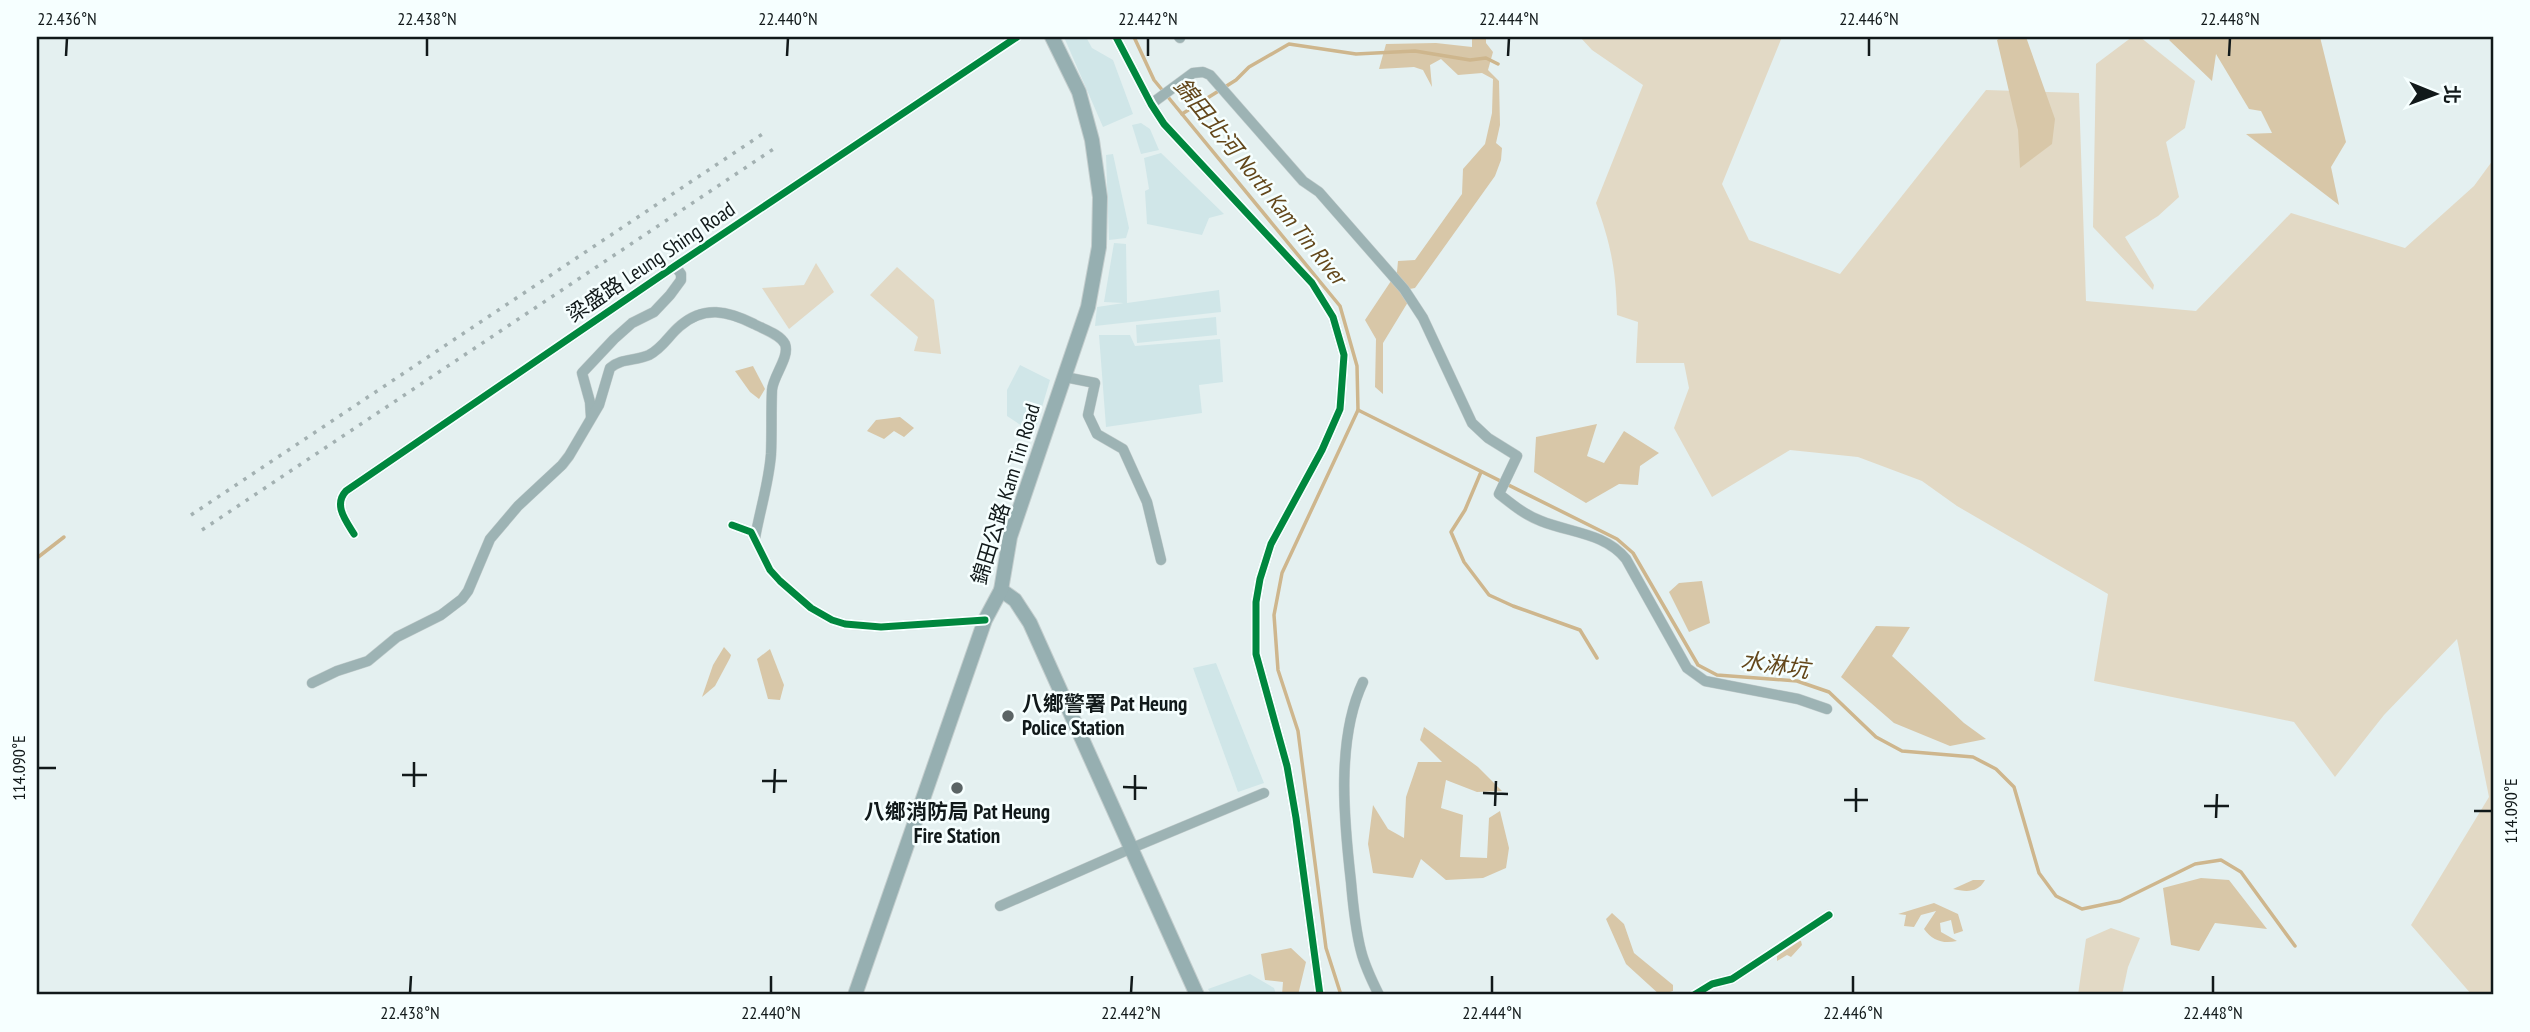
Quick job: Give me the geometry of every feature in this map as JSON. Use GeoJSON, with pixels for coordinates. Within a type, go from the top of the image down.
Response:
{"type":"FeatureCollection","features":[{"type":"Feature","properties":{"kind":"main road","name":"錦田公路 Kam Tin Road"},"geometry":{"type":"LineString","coordinates":[[855,995],[985,621],[1001,590],[1010,537],[1093,287],[1099,247],[1100,197],[1096,157],[1084,108],[1072,76],[1052,37]]}},
{"type":"Feature","properties":{"kind":"main road"},"geometry":{"type":"LineString","coordinates":[[1001,590],[1015,600],[1030,623],[1197,995]]}},
{"type":"Feature","properties":{"kind":"street","name":"梁盛路 Leung Shing Road"},"geometry":{"type":"LineString","coordinates":[[355,534],[342,514],[342,495],[346,491],[675,265],[1017,37]]}},
{"type":"Feature","properties":{"kind":"street"},"geometry":{"type":"LineString","coordinates":[[1116,37],[1171,132],[1312,282],[1333,317],[1344,355],[1340,410],[1322,450],[1271,544],[1256,602],[1256,654],[1287,766],[1320,995]]}},
{"type":"Feature","properties":{"kind":"street"},"geometry":{"type":"LineString","coordinates":[[1154,102],[1193,73],[1203,72],[1210,75],[1303,181],[1318,192],[1404,289],[1423,318],[1472,423],[1488,438],[1517,456],[1499,494],[1526,514],[1600,539],[1619,551],[1687,668],[1694,675],[1705,681],[1798,699],[1827,709]]}},
{"type":"Feature","properties":{"kind":"street"},"geometry":{"type":"LineString","coordinates":[[591,416],[582,373],[632,323],[654,312],[670,295],[681,280],[681,274],[675,265]]}},
{"type":"Feature","properties":{"kind":"street"},"geometry":{"type":"LineString","coordinates":[[312,684],[337,671],[368,662],[397,636],[441,615],[462,599],[490,539],[518,506],[562,465],[599,405],[610,368],[654,352],[681,325],[708,311],[727,312],[777,336],[785,344],[785,354],[772,389],[771,454],[755,538]]}},
{"type":"Feature","properties":{"kind":"street"},"geometry":{"type":"LineString","coordinates":[[1065,377],[1095,383],[1088,415],[1097,434],[1123,449],[1147,502],[1161,560]]}},
{"type":"Feature","properties":{"kind":"street"},"geometry":{"type":"LineString","coordinates":[[732,525],[751,532],[770,570],[780,581],[811,608],[832,621],[881,627],[985,621]]}},
{"type":"Feature","properties":{"kind":"street"},"geometry":{"type":"LineString","coordinates":[[1363,682],[1349,722],[1345,827],[1356,928],[1366,969],[1379,995]]}},
{"type":"Feature","properties":{"kind":"street"},"geometry":{"type":"LineString","coordinates":[[1000,906],[1264,793]]}},
{"type":"Feature","properties":{"kind":"street"},"geometry":{"type":"LineString","coordinates":[[1694,995],[1712,984],[1732,979],[1829,915]]}},
{"type":"Feature","properties":{"kind":"shaded area"},"geometry":{"type":"Polygon","coordinates":[[[1064,37],[1086,37],[1092,48],[1113,60],[1133,114],[1103,127],[1064,37]]]}},
{"type":"Feature","properties":{"kind":"shaded area"},"geometry":{"type":"Polygon","coordinates":[[[1472,37],[1486,37],[1486,43],[1493,52],[1488,70],[1499,81],[1500,125],[1496,143],[1502,148],[1501,160],[1495,176],[1415,288],[1404,290],[1408,302],[1383,343],[1383,394],[1375,387],[1376,339],[1365,320],[1397,272],[1398,261],[1415,260],[1462,194],[1463,169],[1485,144],[1492,113],[1493,79],[1482,73],[1458,75],[1441,59],[1430,65],[1432,87],[1423,70],[1414,67],[1379,69],[1386,44],[1436,43],[1472,47],[1472,37]]]}},
{"type":"Feature","properties":{"kind":"shaded area"},"geometry":{"type":"Polygon","coordinates":[[[1580,37],[1782,37],[1722,184],[1749,240],[1840,274],[1986,90],[2079,93],[2086,301],[2196,311],[2291,213],[2405,248],[2474,186],[2493,160],[2493,995],[2472,995],[2411,925],[2489,797],[2457,639],[2384,715],[2335,777],[2294,722],[2094,681],[2108,594],[1957,506],[1922,481],[1858,457],[1790,450],[1712,497],[1674,428],[1689,388],[1684,363],[1636,363],[1638,322],[1617,315],[1612,258],[1596,203],[1643,85],[1592,50],[1580,37]]]}},
{"type":"Feature","properties":{"kind":"shaded area"},"geometry":{"type":"Polygon","coordinates":[[[2002,37],[2026,37],[2055,119],[2052,144],[2020,168],[2018,130],[1997,40],[2002,37]]]}},
{"type":"Feature","properties":{"kind":"shaded area"},"geometry":{"type":"Polygon","coordinates":[[[2132,37],[2140,37],[2195,81],[2185,128],[2166,142],[2179,197],[2158,216],[2125,237],[2154,285],[2153,290],[2093,227],[2096,64],[2132,37]]]}},
{"type":"Feature","properties":{"kind":"shaded area"},"geometry":{"type":"Polygon","coordinates":[[[2172,37],[2320,37],[2346,142],[2331,167],[2339,205],[2246,134],[2272,133],[2261,111],[2249,109],[2216,54],[2212,81],[2169,40],[2172,37]]]}},
{"type":"Feature","properties":{"kind":"shaded area"},"geometry":{"type":"Polygon","coordinates":[[[1141,123],[1150,129],[1159,150],[1141,154],[1132,125],[1141,123]]]}},
{"type":"Feature","properties":{"kind":"shaded area"},"geometry":{"type":"Polygon","coordinates":[[[1161,153],[1224,214],[1209,218],[1202,235],[1147,224],[1145,191],[1149,189],[1144,158],[1161,153]]]}},
{"type":"Feature","properties":{"kind":"shaded area"},"geometry":{"type":"Polygon","coordinates":[[[1113,154],[1129,228],[1126,238],[1109,240],[1106,155],[1113,154]]]}},
{"type":"Feature","properties":{"kind":"shaded area"},"geometry":{"type":"Polygon","coordinates":[[[1114,243],[1126,244],[1127,303],[1219,290],[1221,312],[1095,326],[1097,307],[1124,303],[1104,302],[1114,243]]]}},
{"type":"Feature","properties":{"kind":"shaded area"},"geometry":{"type":"Polygon","coordinates":[[[816,263],[834,292],[789,329],[762,288],[804,285],[816,263]]]}},
{"type":"Feature","properties":{"kind":"shaded area"},"geometry":{"type":"Polygon","coordinates":[[[897,267],[934,300],[941,354],[914,351],[918,337],[870,295],[897,267]]]}},
{"type":"Feature","properties":{"kind":"shaded area"},"geometry":{"type":"Polygon","coordinates":[[[1216,317],[1217,335],[1137,343],[1136,325],[1216,317]]]}},
{"type":"Feature","properties":{"kind":"shaded area"},"geometry":{"type":"Polygon","coordinates":[[[1099,335],[1130,335],[1135,346],[1220,339],[1223,382],[1199,385],[1202,413],[1106,427],[1099,335]]]}},
{"type":"Feature","properties":{"kind":"shaded area"},"geometry":{"type":"Polygon","coordinates":[[[1020,365],[1050,380],[1034,434],[1007,416],[1007,390],[1020,365]]]}},
{"type":"Feature","properties":{"kind":"shaded area"},"geometry":{"type":"Polygon","coordinates":[[[753,366],[765,389],[759,399],[750,392],[735,371],[753,366]]]}},
{"type":"Feature","properties":{"kind":"shaded area"},"geometry":{"type":"Polygon","coordinates":[[[900,417],[914,428],[904,437],[894,431],[884,439],[867,431],[876,420],[900,417]]]}},
{"type":"Feature","properties":{"kind":"shaded area"},"geometry":{"type":"Polygon","coordinates":[[[1597,424],[1587,456],[1604,463],[1624,431],[1659,453],[1640,466],[1638,485],[1619,484],[1586,503],[1534,472],[1536,437],[1597,424]]]}},
{"type":"Feature","properties":{"kind":"shaded area"},"geometry":{"type":"Polygon","coordinates":[[[1702,581],[1710,623],[1689,632],[1669,592],[1679,583],[1702,581]]]}},
{"type":"Feature","properties":{"kind":"shaded area"},"geometry":{"type":"Polygon","coordinates":[[[1876,626],[1910,627],[1892,656],[1964,723],[1986,739],[1950,746],[1894,723],[1841,677],[1876,626]]]}},
{"type":"Feature","properties":{"kind":"shaded area"},"geometry":{"type":"Polygon","coordinates":[[[724,647],[731,655],[730,658],[715,686],[702,697],[713,665],[724,647]]]}},
{"type":"Feature","properties":{"kind":"shaded area"},"geometry":{"type":"Polygon","coordinates":[[[770,649],[784,685],[780,700],[768,699],[757,659],[770,649]]]}},
{"type":"Feature","properties":{"kind":"shaded area"},"geometry":{"type":"Polygon","coordinates":[[[1216,663],[1264,783],[1238,792],[1193,668],[1216,663]]]}},
{"type":"Feature","properties":{"kind":"shaded area"},"geometry":{"type":"Polygon","coordinates":[[[1424,727],[1478,767],[1502,791],[1477,792],[1446,780],[1441,808],[1463,815],[1460,857],[1487,858],[1489,818],[1500,811],[1509,848],[1506,868],[1483,878],[1446,880],[1421,859],[1413,878],[1373,873],[1368,844],[1373,805],[1388,829],[1404,838],[1406,797],[1418,762],[1442,762],[1420,740],[1424,727]]]}},
{"type":"Feature","properties":{"kind":"shaded area"},"geometry":{"type":"Polygon","coordinates":[[[2201,878],[2229,880],[2267,929],[2215,923],[2199,951],[2171,945],[2163,888],[2201,878]]]}},
{"type":"Feature","properties":{"kind":"shaded area"},"geometry":{"type":"Polygon","coordinates":[[[1973,880],[1985,880],[1979,887],[1971,890],[1953,889],[1973,880]]]}},
{"type":"Feature","properties":{"kind":"shaded area"},"geometry":{"type":"Polygon","coordinates":[[[1934,903],[1958,914],[1963,931],[1954,934],[1951,920],[1940,923],[1941,932],[1957,941],[1939,941],[1924,929],[1936,911],[1921,915],[1914,927],[1904,926],[1906,915],[1898,914],[1934,903]]]}},
{"type":"Feature","properties":{"kind":"shaded area"},"geometry":{"type":"Polygon","coordinates":[[[1612,913],[1624,924],[1634,953],[1673,985],[1673,991],[1660,995],[1626,964],[1606,919],[1612,913]]]}},
{"type":"Feature","properties":{"kind":"shaded area"},"geometry":{"type":"Polygon","coordinates":[[[2111,928],[2140,938],[2128,967],[2122,995],[2078,995],[2086,939],[2111,928]]]}},
{"type":"Feature","properties":{"kind":"shaded area"},"geometry":{"type":"Polygon","coordinates":[[[1789,941],[1801,941],[1802,945],[1791,957],[1787,955],[1777,961],[1777,954],[1789,941]]]}},
{"type":"Feature","properties":{"kind":"shaded area"},"geometry":{"type":"Polygon","coordinates":[[[1291,948],[1306,962],[1298,995],[1282,995],[1283,982],[1265,980],[1261,954],[1291,948]]]}},
{"type":"Feature","properties":{"kind":"shaded area"},"geometry":{"type":"Polygon","coordinates":[[[1250,974],[1274,988],[1276,994],[1212,995],[1208,989],[1250,974]]]}},
{"type":"Feature","properties":{"kind":"waterway","name":"錦田北河 North Kam Tin River"},"geometry":{"type":"LineString","coordinates":[[1134,37],[1154,80],[1340,306],[1357,366],[1358,410],[1282,573],[1274,615],[1278,670],[1298,731],[1326,948],[1341,995]]}},
{"type":"Feature","properties":{"kind":"waterway"},"geometry":{"type":"LineString","coordinates":[[1182,114],[1236,80],[1249,67],[1289,44],[1356,54],[1415,51],[1470,60],[1486,58],[1498,64]]}},
{"type":"Feature","properties":{"kind":"waterway","name":"水淋坑"},"geometry":{"type":"LineString","coordinates":[[1358,410],[1617,539],[1633,553],[1698,665],[1717,675],[1797,681],[1829,692],[1876,737],[1902,751],[1973,757],[1996,769],[2014,787],[2039,873],[2056,896],[2082,909],[2120,901],[2195,864],[2221,860],[2241,872],[2295,946]]}},
{"type":"Feature","properties":{"kind":"waterway"},"geometry":{"type":"LineString","coordinates":[[1481,472],[1465,510],[1451,532],[1464,562],[1489,595],[1580,630],[1597,658]]}},
{"type":"Feature","properties":{"kind":"waterway"},"geometry":{"type":"LineString","coordinates":[[37,558],[64,537]]}},
{"type":"Feature","properties":{"kind":"railway"},"geometry":{"type":"LineString","coordinates":[[191,515],[764,133]]}},
{"type":"Feature","properties":{"kind":"railway"},"geometry":{"type":"LineString","coordinates":[[202,530],[775,148]]}},
{"type":"Feature","properties":{"kind":"cycle path"},"geometry":{"type":"LineString","coordinates":[[354,534],[341,507],[342,496],[346,491],[1017,37]]}},
{"type":"Feature","properties":{"kind":"cycle path"},"geometry":{"type":"LineString","coordinates":[[1116,37],[1164,124],[1312,283],[1333,317],[1344,355],[1340,409],[1322,450],[1271,544],[1256,602],[1256,654],[1287,766],[1320,995]]}},
{"type":"Feature","properties":{"kind":"cycle path"},"geometry":{"type":"LineString","coordinates":[[732,525],[751,532],[770,570],[780,581],[811,608],[832,620],[845,624],[881,627],[985,620]]}},
{"type":"Feature","properties":{"kind":"cycle path"},"geometry":{"type":"LineString","coordinates":[[1694,995],[1712,984],[1732,979],[1829,915]]}},
{"type":"Feature","properties":{"kind":"place","name":"八鄉警署 Pat Heung Police Station"},"geometry":{"type":"Point","coordinates":[1008,716]}},
{"type":"Feature","properties":{"kind":"place","name":"八鄉消防局 Pat Heung Fire Station"},"geometry":{"type":"Point","coordinates":[957,788]}}]}
